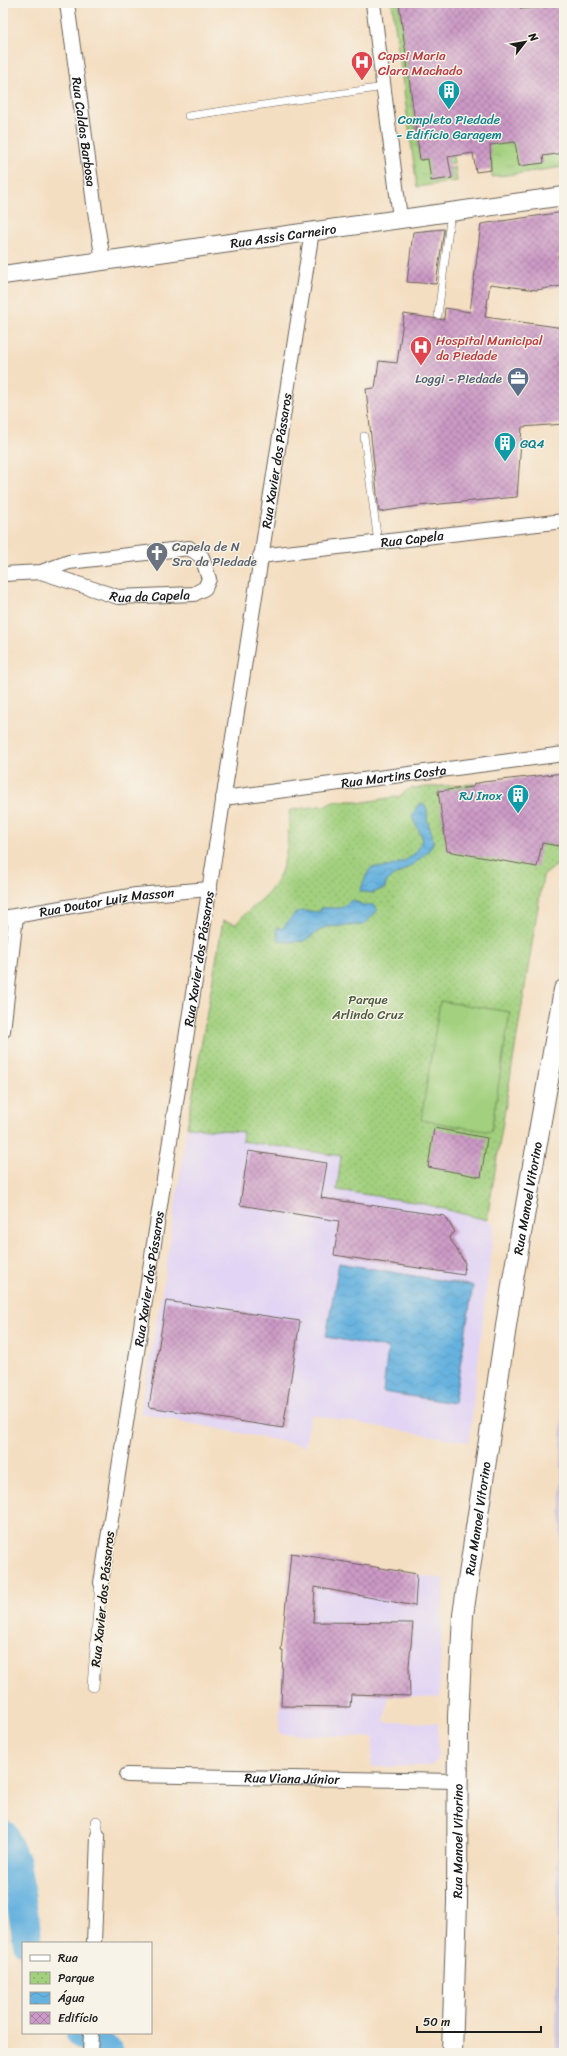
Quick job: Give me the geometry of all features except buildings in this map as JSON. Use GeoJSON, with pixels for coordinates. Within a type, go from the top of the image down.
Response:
{"type":"FeatureCollection","features":[{"type":"Feature","properties":{"kind":"main road","name":"Rua Manoel Vitorino"},"geometry":{"type":"LineString","coordinates":[[452,2053],[458,1902],[457,1780],[462,1616],[513,1279],[564,990]]}},
{"type":"Feature","properties":{"kind":"street","name":"Rua Caldas Barbosa"},"geometry":{"type":"LineString","coordinates":[[67,3],[103,260]]}},
{"type":"Feature","properties":{"kind":"street"},"geometry":{"type":"LineString","coordinates":[[373,3],[400,218]]}},
{"type":"Feature","properties":{"kind":"street","name":"Rua Assis Carneiro"},"geometry":{"type":"LineString","coordinates":[[3,275],[452,210],[564,196]]}},
{"type":"Feature","properties":{"kind":"street","name":"Rua Xavier dos Pássaros"},"geometry":{"type":"LineString","coordinates":[[93,1686],[101,1583],[210,889],[260,556],[312,231]]}},
{"type":"Feature","properties":{"kind":"street","name":"Rua Capela"},"geometry":{"type":"LineString","coordinates":[[260,556],[564,521]]}},
{"type":"Feature","properties":{"kind":"street","name":"Rua da Capela"},"geometry":{"type":"LineString","coordinates":[[3,574],[41,572],[69,562],[189,548],[202,557],[209,578],[205,588],[194,594],[118,597],[41,572]]}},
{"type":"Feature","properties":{"kind":"street","name":"Rua Martins Costa"},"geometry":{"type":"LineString","coordinates":[[224,798],[564,754]]}},
{"type":"Feature","properties":{"kind":"street","name":"Rua Doutor Luiz Masson"},"geometry":{"type":"LineString","coordinates":[[9,917],[136,895],[210,889]]}},
{"type":"Feature","properties":{"kind":"street"},"geometry":{"type":"LineString","coordinates":[[3,1031],[9,917]]}},
{"type":"Feature","properties":{"kind":"street","name":"Rua Viana Júnior"},"geometry":{"type":"LineString","coordinates":[[127,1775],[457,1780]]}},
{"type":"Feature","properties":{"kind":"street"},"geometry":{"type":"LineString","coordinates":[[94,1942],[97,1829]]}},
{"type":"Feature","properties":{"kind":"street"},"geometry":{"type":"LineString","coordinates":[[90,2053],[91,2034]]}},
{"type":"Feature","properties":{"kind":"lane"},"geometry":{"type":"LineString","coordinates":[[188,116],[384,87]]}},
{"type":"Feature","properties":{"kind":"lane"},"geometry":{"type":"LineString","coordinates":[[438,315],[452,210]]}},
{"type":"Feature","properties":{"kind":"lane"},"geometry":{"type":"LineString","coordinates":[[364,436],[378,543]]}},
{"type":"Feature","properties":{"kind":"shaded area"},"geometry":{"type":"Polygon","coordinates":[[[187,1127],[243,1132],[242,1141],[342,1156],[338,1190],[420,1203],[487,1220],[494,1225],[469,1442],[311,1415],[305,1446],[140,1413],[164,1281],[187,1127]]]}},
{"type":"Feature","properties":{"kind":"shaded area"},"geometry":{"type":"Polygon","coordinates":[[[564,1226],[564,2053],[556,2053],[563,1254],[564,1226]]]}},
{"type":"Feature","properties":{"kind":"shaded area"},"geometry":{"type":"Polygon","coordinates":[[[291,1553],[444,1579],[439,1698],[389,1695],[384,1722],[438,1723],[438,1756],[436,1762],[430,1766],[371,1767],[373,1737],[279,1734],[282,1664],[281,1651],[291,1553]]]}},
{"type":"Feature","properties":{"kind":"green space"},"geometry":{"type":"Polygon","coordinates":[[[392,3],[399,3],[420,160],[453,156],[454,163],[429,166],[431,180],[452,178],[450,168],[455,167],[457,181],[417,187],[392,3]]]}},
{"type":"Feature","properties":{"kind":"green space"},"geometry":{"type":"Polygon","coordinates":[[[472,3],[509,143],[520,141],[522,17],[519,3],[550,3],[558,154],[564,153],[564,167],[492,177],[472,3]]]}},
{"type":"Feature","properties":{"kind":"green space","name":"Parque Arlindo Cruz"},"geometry":{"type":"Polygon","coordinates":[[[474,784],[471,831],[564,847],[558,864],[543,876],[487,1220],[420,1203],[337,1190],[341,1156],[242,1141],[243,1132],[187,1127],[223,921],[236,924],[267,894],[274,885],[286,855],[290,810],[327,805],[335,801],[358,801],[358,803],[401,796],[411,788],[474,784]]]}},
{"type":"Feature","properties":{"kind":"green space"},"geometry":{"type":"Polygon","coordinates":[[[440,1001],[510,1012],[491,1132],[421,1120],[440,1001]]]}},
{"type":"Feature","properties":{"kind":"water"},"geometry":{"type":"Polygon","coordinates":[[[422,804],[425,805],[427,809],[427,820],[433,839],[431,847],[421,858],[387,881],[385,888],[372,893],[360,891],[371,868],[387,867],[405,861],[418,849],[421,844],[422,837],[412,817],[417,806],[422,804]]]}},
{"type":"Feature","properties":{"kind":"water"},"geometry":{"type":"Polygon","coordinates":[[[352,900],[363,905],[373,905],[378,910],[364,925],[325,927],[304,941],[285,942],[279,940],[277,935],[277,927],[282,929],[294,914],[301,911],[320,912],[321,908],[341,908],[352,900]]]}},
{"type":"Feature","properties":{"kind":"water"},"geometry":{"type":"Polygon","coordinates":[[[339,1263],[473,1286],[454,1403],[383,1392],[388,1348],[326,1337],[339,1263]]]}},
{"type":"Feature","properties":{"kind":"waterway"},"geometry":{"type":"LineString","coordinates":[[3,1835],[15,1863],[28,1942]]}},
{"type":"Feature","properties":{"kind":"waterway"},"geometry":{"type":"LineString","coordinates":[[82,2034],[109,2053]]}},
{"type":"Feature","properties":{"kind":"place","name":"Capsi Maria Clara Machado"},"geometry":{"type":"Point","coordinates":[362,82]}},
{"type":"Feature","properties":{"kind":"place","name":"Completo Piedade - Edifício Garagem"},"geometry":{"type":"Point","coordinates":[449,110]}},
{"type":"Feature","properties":{"kind":"place","name":"Hospital Municipal da Piedade"},"geometry":{"type":"Point","coordinates":[421,366]}},
{"type":"Feature","properties":{"kind":"place","name":"Loggi - Piedade"},"geometry":{"type":"Point","coordinates":[518,398]}},
{"type":"Feature","properties":{"kind":"place","name":"GQ4"},"geometry":{"type":"Point","coordinates":[505,462]}},
{"type":"Feature","properties":{"kind":"place","name":"Capela de N Sra da Piedade"},"geometry":{"type":"Point","coordinates":[157,572]}},
{"type":"Feature","properties":{"kind":"place","name":"RJ Inox"},"geometry":{"type":"Point","coordinates":[518,814]}}]}
